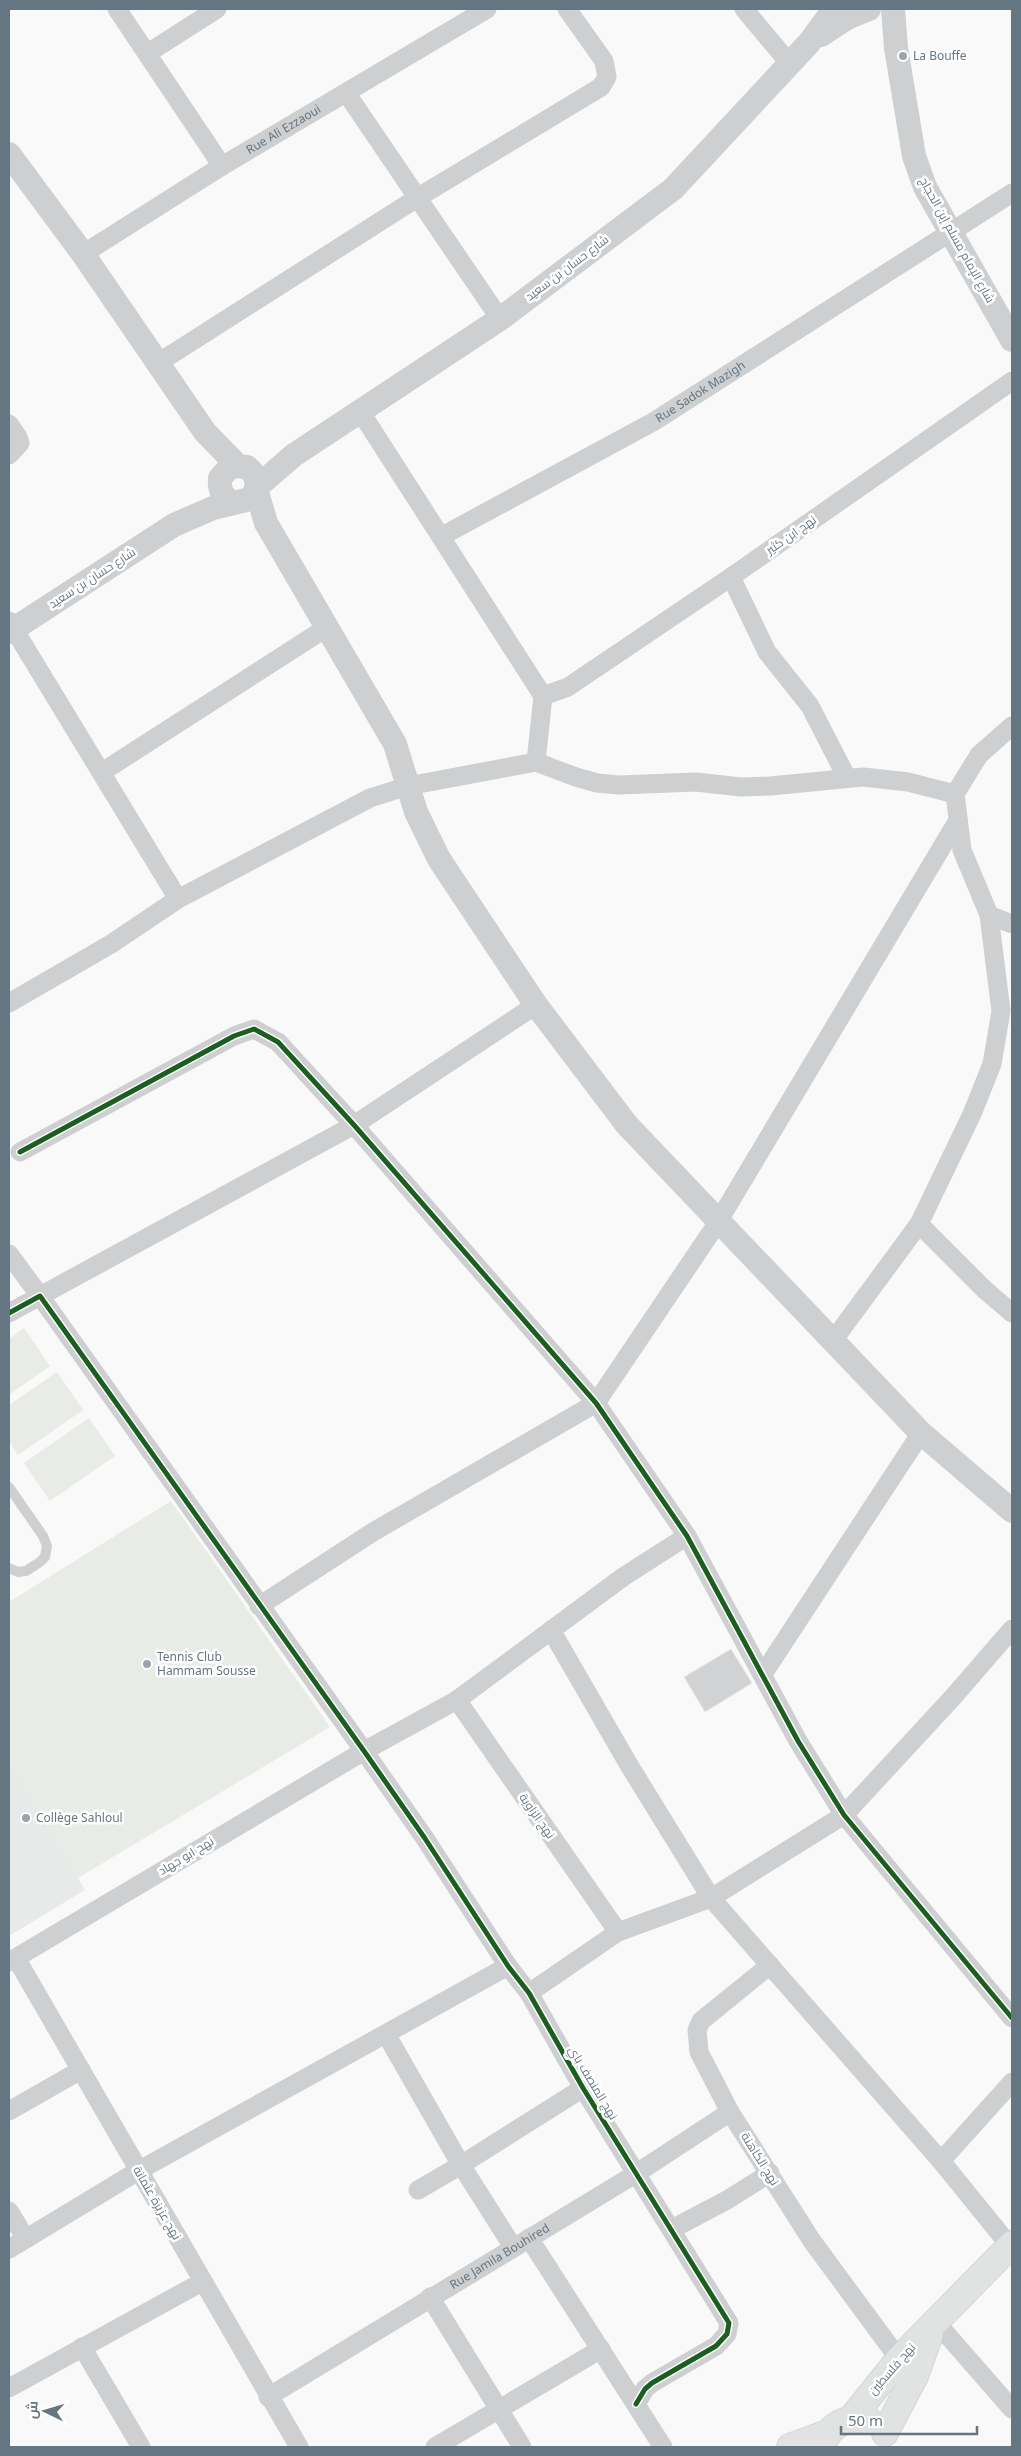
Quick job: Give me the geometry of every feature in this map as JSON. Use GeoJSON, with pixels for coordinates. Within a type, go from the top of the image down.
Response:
{"type":"FeatureCollection","features":[{"type":"Feature","properties":{"kind":"main road","name":"نهج فلسطين"},"geometry":{"type":"LineString","coordinates":[[851,2419],[899,2360],[1011,2245]]}},
{"type":"Feature","properties":{"kind":"main road","name":"نهج فلسطين"},"geometry":{"type":"LineString","coordinates":[[887,2440],[935,2321]]}},
{"type":"Feature","properties":{"kind":"main road"},"geometry":{"type":"LineString","coordinates":[[790,2447],[825,2440],[834,2426],[851,2419],[870,2421],[887,2440]]}},
{"type":"Feature","properties":{"kind":"street"},"geometry":{"type":"LineString","coordinates":[[117,9],[222,166]]}},
{"type":"Feature","properties":{"kind":"street"},"geometry":{"type":"LineString","coordinates":[[148,53],[217,9]]}},
{"type":"Feature","properties":{"kind":"street","name":"Rue Ali Ezzaoui"},"geometry":{"type":"LineString","coordinates":[[83,254],[222,166],[347,94],[487,9]]}},
{"type":"Feature","properties":{"kind":"street"},"geometry":{"type":"LineString","coordinates":[[158,363],[417,198],[585,98],[605,82],[607,76],[604,61],[567,9]]}},
{"type":"Feature","properties":{"kind":"street"},"geometry":{"type":"LineString","coordinates":[[744,9],[790,64]]}},
{"type":"Feature","properties":{"kind":"street","name":"شارع حسان بن سعيد"},"geometry":{"type":"LineString","coordinates":[[11,627],[174,525],[246,495],[294,455],[500,319],[673,189],[809,43],[834,9]]}},
{"type":"Feature","properties":{"kind":"street","name":"شارع حسان بن سعيد"},"geometry":{"type":"LineString","coordinates":[[809,43],[847,18],[869,9]]}},
{"type":"Feature","properties":{"kind":"street","name":"شارع اﻹمام مسلم إبن الحجاج"},"geometry":{"type":"LineString","coordinates":[[874,9],[896,48]]}},
{"type":"Feature","properties":{"kind":"street","name":"شارع اﻹمام مسلم إبن الحجاج"},"geometry":{"type":"LineString","coordinates":[[893,9],[896,48],[914,156],[925,187],[1012,340]]}},
{"type":"Feature","properties":{"kind":"street"},"geometry":{"type":"LineString","coordinates":[[347,94],[500,319]]}},
{"type":"Feature","properties":{"kind":"street"},"geometry":{"type":"LineString","coordinates":[[9,154],[83,254],[205,432],[229,472]]}},
{"type":"Feature","properties":{"kind":"street","name":"Rue Sadok Mazigh"},"geometry":{"type":"LineString","coordinates":[[442,536],[653,422],[950,230],[1012,193]]}},
{"type":"Feature","properties":{"kind":"street","name":"نهج ابن كثير"},"geometry":{"type":"LineString","coordinates":[[543,696],[568,687],[731,577],[1012,381]]}},
{"type":"Feature","properties":{"kind":"street"},"geometry":{"type":"LineString","coordinates":[[360,411],[543,696],[536,762]]}},
{"type":"Feature","properties":{"kind":"street"},"geometry":{"type":"LineString","coordinates":[[9,424],[20,443],[9,455]]}},
{"type":"Feature","properties":{"kind":"street","name":"شارع حسان بن سعيد"},"geometry":{"type":"LineString","coordinates":[[174,525],[229,472],[294,455]]}},
{"type":"Feature","properties":{"kind":"street"},"geometry":{"type":"LineString","coordinates":[[229,472],[247,467],[255,476],[246,495]]}},
{"type":"Feature","properties":{"kind":"street"},"geometry":{"type":"LineString","coordinates":[[229,472],[221,492],[246,495]]}},
{"type":"Feature","properties":{"kind":"street"},"geometry":{"type":"LineString","coordinates":[[246,495],[254,511],[266,523],[326,628],[396,744],[416,812],[440,859],[536,1005],[627,1125],[718,1222],[922,1434],[1012,1511]]}},
{"type":"Feature","properties":{"kind":"street"},"geometry":{"type":"LineString","coordinates":[[731,577],[767,652],[810,706],[848,778]]}},
{"type":"Feature","properties":{"kind":"street"},"geometry":{"type":"LineString","coordinates":[[11,627],[102,772],[178,899]]}},
{"type":"Feature","properties":{"kind":"street"},"geometry":{"type":"LineString","coordinates":[[102,772],[326,628]]}},
{"type":"Feature","properties":{"kind":"street"},"geometry":{"type":"LineString","coordinates":[[832,1342],[920,1224],[972,1114],[992,1064],[1000,1011],[989,915],[962,850],[955,794],[979,755],[1012,726]]}},
{"type":"Feature","properties":{"kind":"street"},"geometry":{"type":"LineString","coordinates":[[9,1004],[111,944],[178,899],[370,798],[408,786],[536,762],[582,779],[619,784],[696,782],[760,786],[848,778],[885,778],[955,794]]}},
{"type":"Feature","properties":{"kind":"street"},"geometry":{"type":"LineString","coordinates":[[260,1606],[421,1503],[596,1403],[718,1222],[958,820]]}},
{"type":"Feature","properties":{"kind":"street"},"geometry":{"type":"LineString","coordinates":[[989,915],[1012,924]]}},
{"type":"Feature","properties":{"kind":"street"},"geometry":{"type":"LineString","coordinates":[[9,1313],[354,1124],[536,1005]]}},
{"type":"Feature","properties":{"kind":"street"},"geometry":{"type":"LineString","coordinates":[[20,1152],[234,1036],[254,1029],[278,1042],[354,1124],[596,1403],[687,1536],[798,1740],[844,1815],[1012,2018]]}},
{"type":"Feature","properties":{"kind":"street"},"geometry":{"type":"LineString","coordinates":[[920,1224],[985,1290],[1012,1313]]}},
{"type":"Feature","properties":{"kind":"street","name":"نهج المنصف باي"},"geometry":{"type":"LineString","coordinates":[[9,1254],[424,1837],[508,1966],[529,1994],[583,2088],[729,2323],[723,2340],[716,2346],[652,2383],[645,2389],[636,2404]]}},
{"type":"Feature","properties":{"kind":"street"},"geometry":{"type":"LineString","coordinates":[[763,1674],[922,1434]]}},
{"type":"Feature","properties":{"kind":"street","name":"نهج ابو جهاد"},"geometry":{"type":"LineString","coordinates":[[13,1960],[364,1751],[456,1700],[623,1577],[687,1536]]}},
{"type":"Feature","properties":{"kind":"street"},"geometry":{"type":"LineString","coordinates":[[529,1994],[618,1932],[711,1898],[844,1815],[954,1696],[1012,1629]]}},
{"type":"Feature","properties":{"kind":"street"},"geometry":{"type":"LineString","coordinates":[[551,1630],[629,1765],[711,1898],[941,2161],[1011,2245]]}},
{"type":"Feature","properties":{"kind":"street","name":"نهج الزاوية"},"geometry":{"type":"LineString","coordinates":[[456,1700],[618,1932]]}},
{"type":"Feature","properties":{"kind":"street","name":"نهج عزيزة عثمانة"},"geometry":{"type":"LineString","coordinates":[[13,1960],[81,2070],[268,2397],[299,2447]]}},
{"type":"Feature","properties":{"kind":"street","name":"نهج الكاهنة"},"geometry":{"type":"LineString","coordinates":[[770,1965],[707,2015],[697,2030],[699,2052],[730,2112],[812,2241],[899,2360]]}},
{"type":"Feature","properties":{"kind":"street"},"geometry":{"type":"LineString","coordinates":[[9,2249],[138,2171],[508,1966]]}},
{"type":"Feature","properties":{"kind":"street"},"geometry":{"type":"LineString","coordinates":[[386,2034],[461,2165],[600,2349],[664,2447]]}},
{"type":"Feature","properties":{"kind":"street"},"geometry":{"type":"LineString","coordinates":[[9,2111],[81,2070]]}},
{"type":"Feature","properties":{"kind":"street"},"geometry":{"type":"LineString","coordinates":[[941,2161],[1012,2082]]}},
{"type":"Feature","properties":{"kind":"street"},"geometry":{"type":"LineString","coordinates":[[418,2190],[583,2088]]}},
{"type":"Feature","properties":{"kind":"street","name":"Rue Jamila Bouhired"},"geometry":{"type":"LineString","coordinates":[[268,2397],[364,2341],[430,2297],[637,2173],[730,2112]]}},
{"type":"Feature","properties":{"kind":"street"},"geometry":{"type":"LineString","coordinates":[[672,2229],[727,2200],[770,2173]]}},
{"type":"Feature","properties":{"kind":"street"},"geometry":{"type":"LineString","coordinates":[[9,2211],[26,2239]]}},
{"type":"Feature","properties":{"kind":"street"},"geometry":{"type":"LineString","coordinates":[[9,2388],[202,2282]]}},
{"type":"Feature","properties":{"kind":"street"},"geometry":{"type":"LineString","coordinates":[[430,2297],[522,2447]]}},
{"type":"Feature","properties":{"kind":"street"},"geometry":{"type":"LineString","coordinates":[[935,2321],[1012,2409]]}},
{"type":"Feature","properties":{"kind":"street"},"geometry":{"type":"LineString","coordinates":[[82,2348],[141,2447]]}},
{"type":"Feature","properties":{"kind":"street"},"geometry":{"type":"LineString","coordinates":[[435,2447],[600,2349]]}},
{"type":"Feature","properties":{"kind":"lane"},"geometry":{"type":"LineString","coordinates":[[9,1487],[43,1536],[47,1546],[45,1557],[34,1566],[18,1572],[9,1568]]}},
{"type":"Feature","properties":{"kind":"shaded area"},"geometry":{"type":"Polygon","coordinates":[[[24,1328],[50,1366],[9,1395],[9,1339],[24,1328]]]}},
{"type":"Feature","properties":{"kind":"shaded area"},"geometry":{"type":"Polygon","coordinates":[[[57,1372],[83,1410],[18,1455],[9,1441],[9,1405],[57,1372]]]}},
{"type":"Feature","properties":{"kind":"shaded area"},"geometry":{"type":"Polygon","coordinates":[[[89,1418],[115,1456],[50,1501],[24,1463],[89,1418]]]}},
{"type":"Feature","properties":{"kind":"shaded area","name":"Tennis Club Hammam Sousse"},"geometry":{"type":"Polygon","coordinates":[[[171,1501],[330,1727],[78,1878],[9,1758],[9,1602],[171,1501]]]}},
{"type":"Feature","properties":{"kind":"shaded area","name":"Collège Sahloul"},"geometry":{"type":"Polygon","coordinates":[[[9,1758],[85,1890],[9,1936],[9,1758]]]}},
{"type":"Feature","properties":{"kind":"building"},"geometry":{"type":"Polygon","coordinates":[[[731,1649],[752,1683],[705,1712],[684,1677],[731,1649]]]}},
{"type":"Feature","properties":{"kind":"cycle path"},"geometry":{"type":"LineString","coordinates":[[20,1152],[234,1036],[254,1029],[278,1042],[354,1125],[596,1403],[687,1536],[798,1741],[844,1815],[1012,2018]]}},
{"type":"Feature","properties":{"kind":"cycle path"},"geometry":{"type":"LineString","coordinates":[[9,1313],[40,1296],[364,1751],[424,1837],[508,1966],[529,1993],[583,2088],[729,2323],[727,2334],[716,2346],[652,2383],[645,2389],[636,2404]]}},
{"type":"Feature","properties":{"kind":"place","name":"La Bouffe"},"geometry":{"type":"Point","coordinates":[903,56]}},
{"type":"Feature","properties":{"kind":"place","name":"Tennis Club Hammam Sousse"},"geometry":{"type":"Point","coordinates":[147,1664]}},
{"type":"Feature","properties":{"kind":"place","name":"Collège Sahloul"},"geometry":{"type":"Point","coordinates":[26,1818]}}]}
